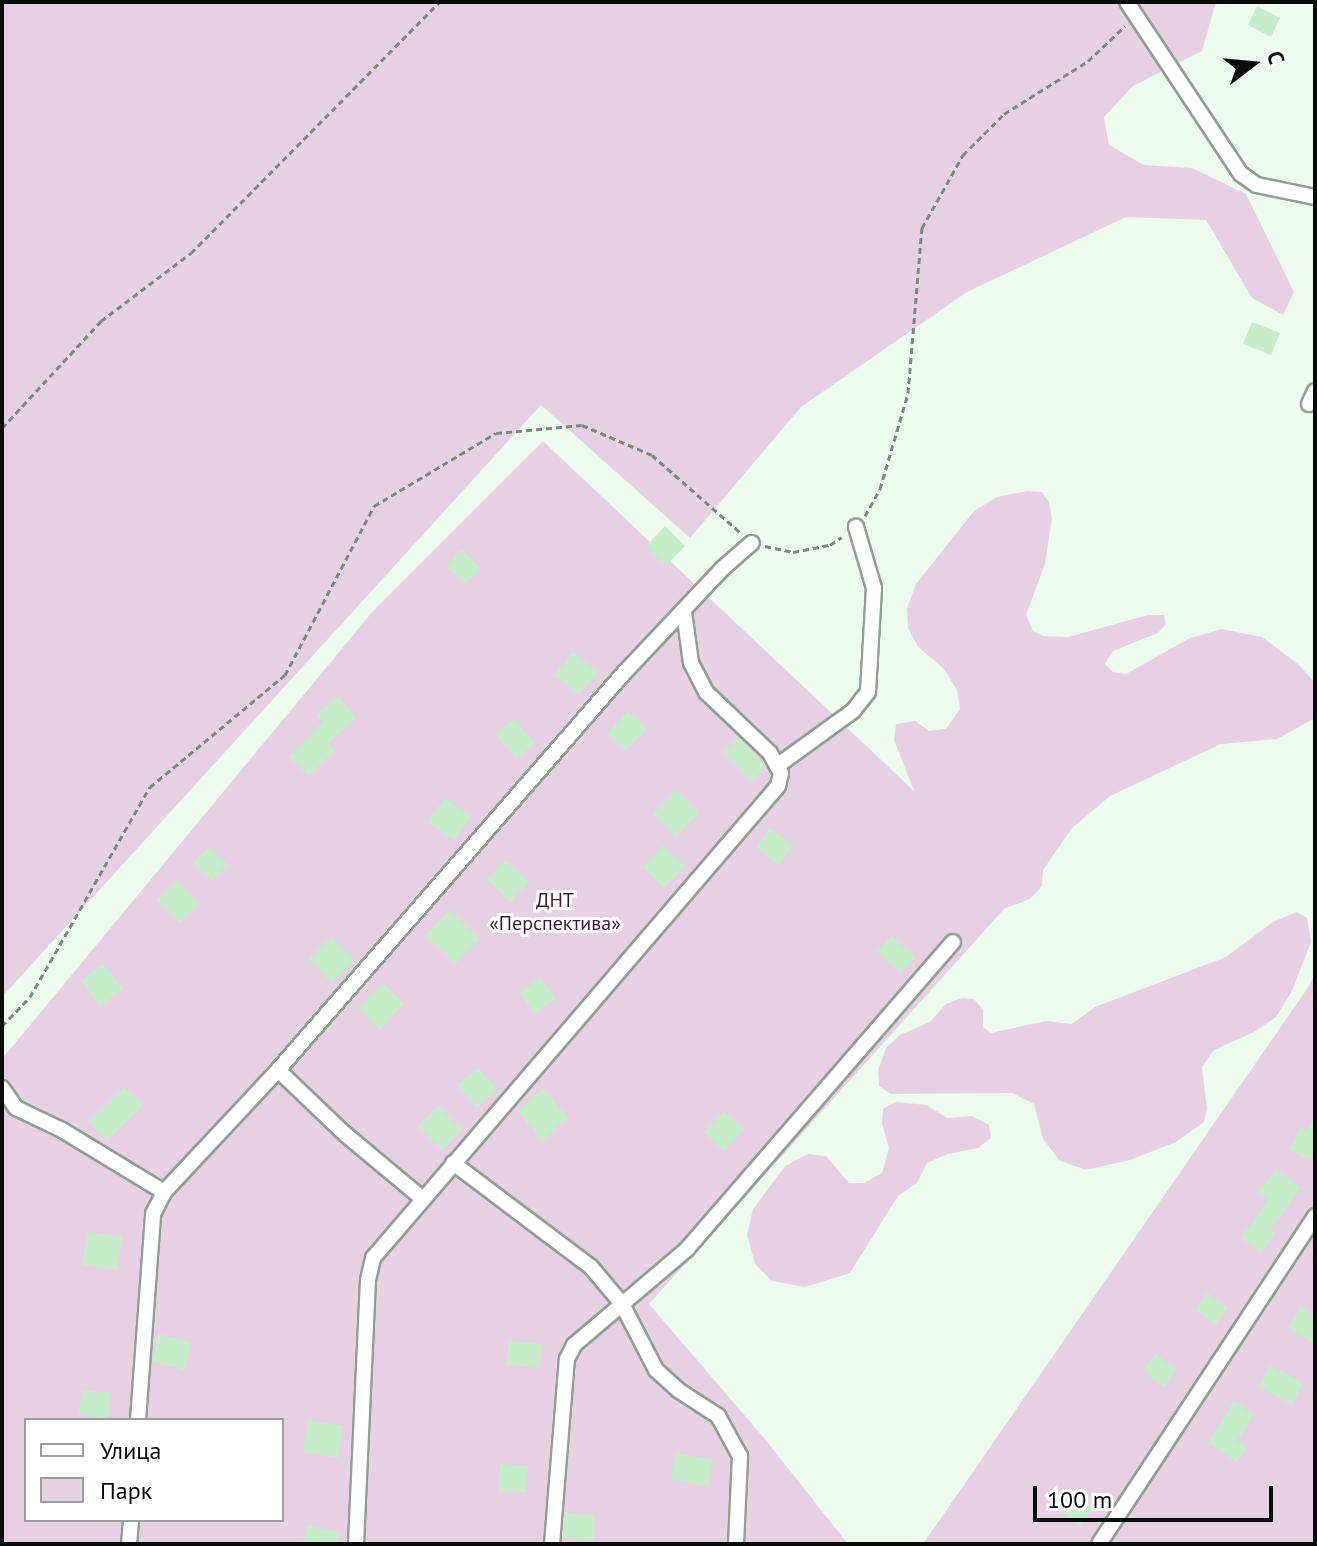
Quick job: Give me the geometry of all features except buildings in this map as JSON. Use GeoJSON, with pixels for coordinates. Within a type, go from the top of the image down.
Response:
{"type":"FeatureCollection","features":[{"type":"Feature","properties":{"kind":"street"},"geometry":{"type":"LineString","coordinates":[[1127,2],[1241,174],[1257,185],[1315,197]]}},
{"type":"Feature","properties":{"kind":"street"},"geometry":{"type":"LineString","coordinates":[[777,766],[853,711],[868,692],[874,588],[856,527]]}},
{"type":"Feature","properties":{"kind":"street"},"geometry":{"type":"LineString","coordinates":[[138,1418],[153,1214],[164,1192],[278,1070],[624,673],[723,568],[752,543]]}},
{"type":"Feature","properties":{"kind":"street"},"geometry":{"type":"LineString","coordinates":[[356,1544],[368,1280],[373,1258],[778,786],[781,773],[770,753],[706,692],[691,663],[684,612]]}},
{"type":"Feature","properties":{"kind":"street"},"geometry":{"type":"LineString","coordinates":[[552,1544],[567,1359],[574,1345],[687,1249],[953,942]]}},
{"type":"Feature","properties":{"kind":"street"},"geometry":{"type":"LineString","coordinates":[[278,1070],[345,1134],[423,1199]]}},
{"type":"Feature","properties":{"kind":"street"},"geometry":{"type":"LineString","coordinates":[[2,1088],[16,1108],[62,1130],[164,1192]]}},
{"type":"Feature","properties":{"kind":"street"},"geometry":{"type":"LineString","coordinates":[[453,1163],[591,1267],[622,1304],[656,1370],[678,1390],[718,1416],[740,1456],[736,1544]]}},
{"type":"Feature","properties":{"kind":"street"},"geometry":{"type":"LineString","coordinates":[[1099,1544],[1315,1216]]}},
{"type":"Feature","properties":{"kind":"street"},"geometry":{"type":"LineString","coordinates":[[129,1544],[131,1522]]}},
{"type":"Feature","properties":{"kind":"path"},"geometry":{"type":"LineString","coordinates":[[2,428],[101,321],[191,253],[439,2]]}},
{"type":"Feature","properties":{"kind":"path"},"geometry":{"type":"LineString","coordinates":[[2,1026],[30,997],[150,787],[285,675],[374,506],[496,433],[582,425],[652,455],[752,543],[793,552],[830,545],[856,527],[880,489],[908,393],[922,228],[963,155],[1004,114],[1088,61],[1137,14]]}},
{"type":"Feature","properties":{"kind":"green space"},"geometry":{"type":"Polygon","coordinates":[[[2,2],[1216,2],[1202,51],[1133,86],[1104,117],[1109,145],[1144,165],[1192,168],[1246,194],[1294,292],[1283,315],[1252,298],[1206,220],[1126,217],[967,292],[801,407],[690,538],[541,405],[2,997],[2,2]]]}},
{"type":"Feature","properties":{"kind":"green space","name":"ДНТ «Перспектива»"},"geometry":{"type":"Polygon","coordinates":[[[543,441],[914,791],[894,740],[896,724],[915,721],[929,731],[946,729],[960,709],[957,690],[944,669],[918,647],[908,628],[907,608],[916,584],[974,511],[997,497],[1027,491],[1042,492],[1049,502],[1052,518],[1045,564],[1026,615],[1033,631],[1043,636],[1068,637],[1148,615],[1164,615],[1166,624],[1158,633],[1113,651],[1105,664],[1113,672],[1126,674],[1190,638],[1222,629],[1262,637],[1299,665],[1315,683],[1315,718],[1277,739],[1221,744],[1110,796],[1072,828],[1043,870],[1042,886],[1030,899],[1004,909],[649,1304],[764,1438],[848,1544],[2,1544],[2,1059],[373,611],[543,441]]]}},
{"type":"Feature","properties":{"kind":"green space"},"geometry":{"type":"Polygon","coordinates":[[[1297,912],[1307,918],[1311,942],[1292,991],[1276,1017],[1254,1032],[1214,1050],[1202,1067],[1207,1109],[1204,1122],[1176,1142],[1130,1160],[1086,1170],[1060,1161],[1043,1139],[1034,1104],[1012,1093],[891,1094],[879,1086],[878,1070],[886,1048],[900,1035],[930,1022],[946,1004],[962,998],[974,999],[983,1010],[983,1027],[991,1033],[1046,1021],[1072,1024],[1095,1007],[1226,957],[1273,922],[1297,912]]]}},
{"type":"Feature","properties":{"kind":"green space"},"geometry":{"type":"Polygon","coordinates":[[[1315,973],[1315,1544],[923,1544],[1309,986],[1315,973]]]}},
{"type":"Feature","properties":{"kind":"green space"},"geometry":{"type":"Polygon","coordinates":[[[895,1102],[927,1105],[947,1118],[972,1116],[989,1125],[991,1138],[978,1148],[948,1154],[927,1163],[917,1183],[898,1196],[850,1273],[805,1287],[772,1281],[755,1264],[747,1235],[753,1209],[785,1166],[808,1154],[826,1156],[849,1183],[864,1183],[882,1173],[889,1148],[882,1124],[883,1109],[895,1102]]]}}]}
